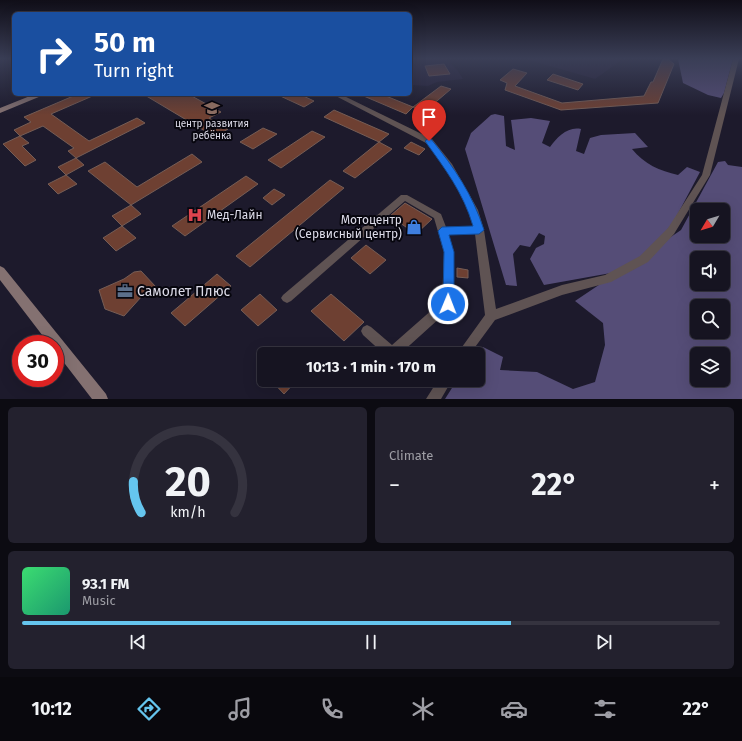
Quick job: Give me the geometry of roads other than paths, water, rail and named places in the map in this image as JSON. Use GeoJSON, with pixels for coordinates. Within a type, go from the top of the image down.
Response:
{"type":"FeatureCollection","features":[{"type":"Feature","properties":{"kind":"main road"},"geometry":{"type":"LineString","coordinates":[[0,111],[37,96]]}},
{"type":"Feature","properties":{"kind":"main road"},"geometry":{"type":"LineString","coordinates":[[0,271],[100,399]]}},
{"type":"Feature","properties":{"kind":"street"},"geometry":{"type":"LineString","coordinates":[[468,347],[491,316],[562,290],[607,279],[644,259],[671,231],[706,175],[731,78]]}},
{"type":"Feature","properties":{"kind":"street"},"geometry":{"type":"LineString","coordinates":[[339,96],[429,141],[452,170],[473,210],[479,230],[491,316]]}},
{"type":"Feature","properties":{"kind":"street"},"geometry":{"type":"LineString","coordinates":[[287,298],[404,197],[438,216],[449,252],[448,304],[392,353],[367,331]]}},
{"type":"Feature","properties":{"kind":"street"},"geometry":{"type":"LineString","coordinates":[[442,231],[479,230]]}},
{"type":"Feature","properties":{"kind":"street"},"geometry":{"type":"LineString","coordinates":[[433,399],[441,387]]}},
{"type":"Feature","properties":{"kind":"place","name":"центр развития ребёнка"},"geometry":{"type":"Point","coordinates":[212,108]}},
{"type":"Feature","properties":{"kind":"place","name":"Мед-Лайн"},"geometry":{"type":"Point","coordinates":[195,215]}},
{"type":"Feature","properties":{"kind":"place","name":"Мотоцентр (Сервисный центр)"},"geometry":{"type":"Point","coordinates":[414,227]}},
{"type":"Feature","properties":{"kind":"place","name":"Самолет Плюс"},"geometry":{"type":"Point","coordinates":[125,291]}}]}
